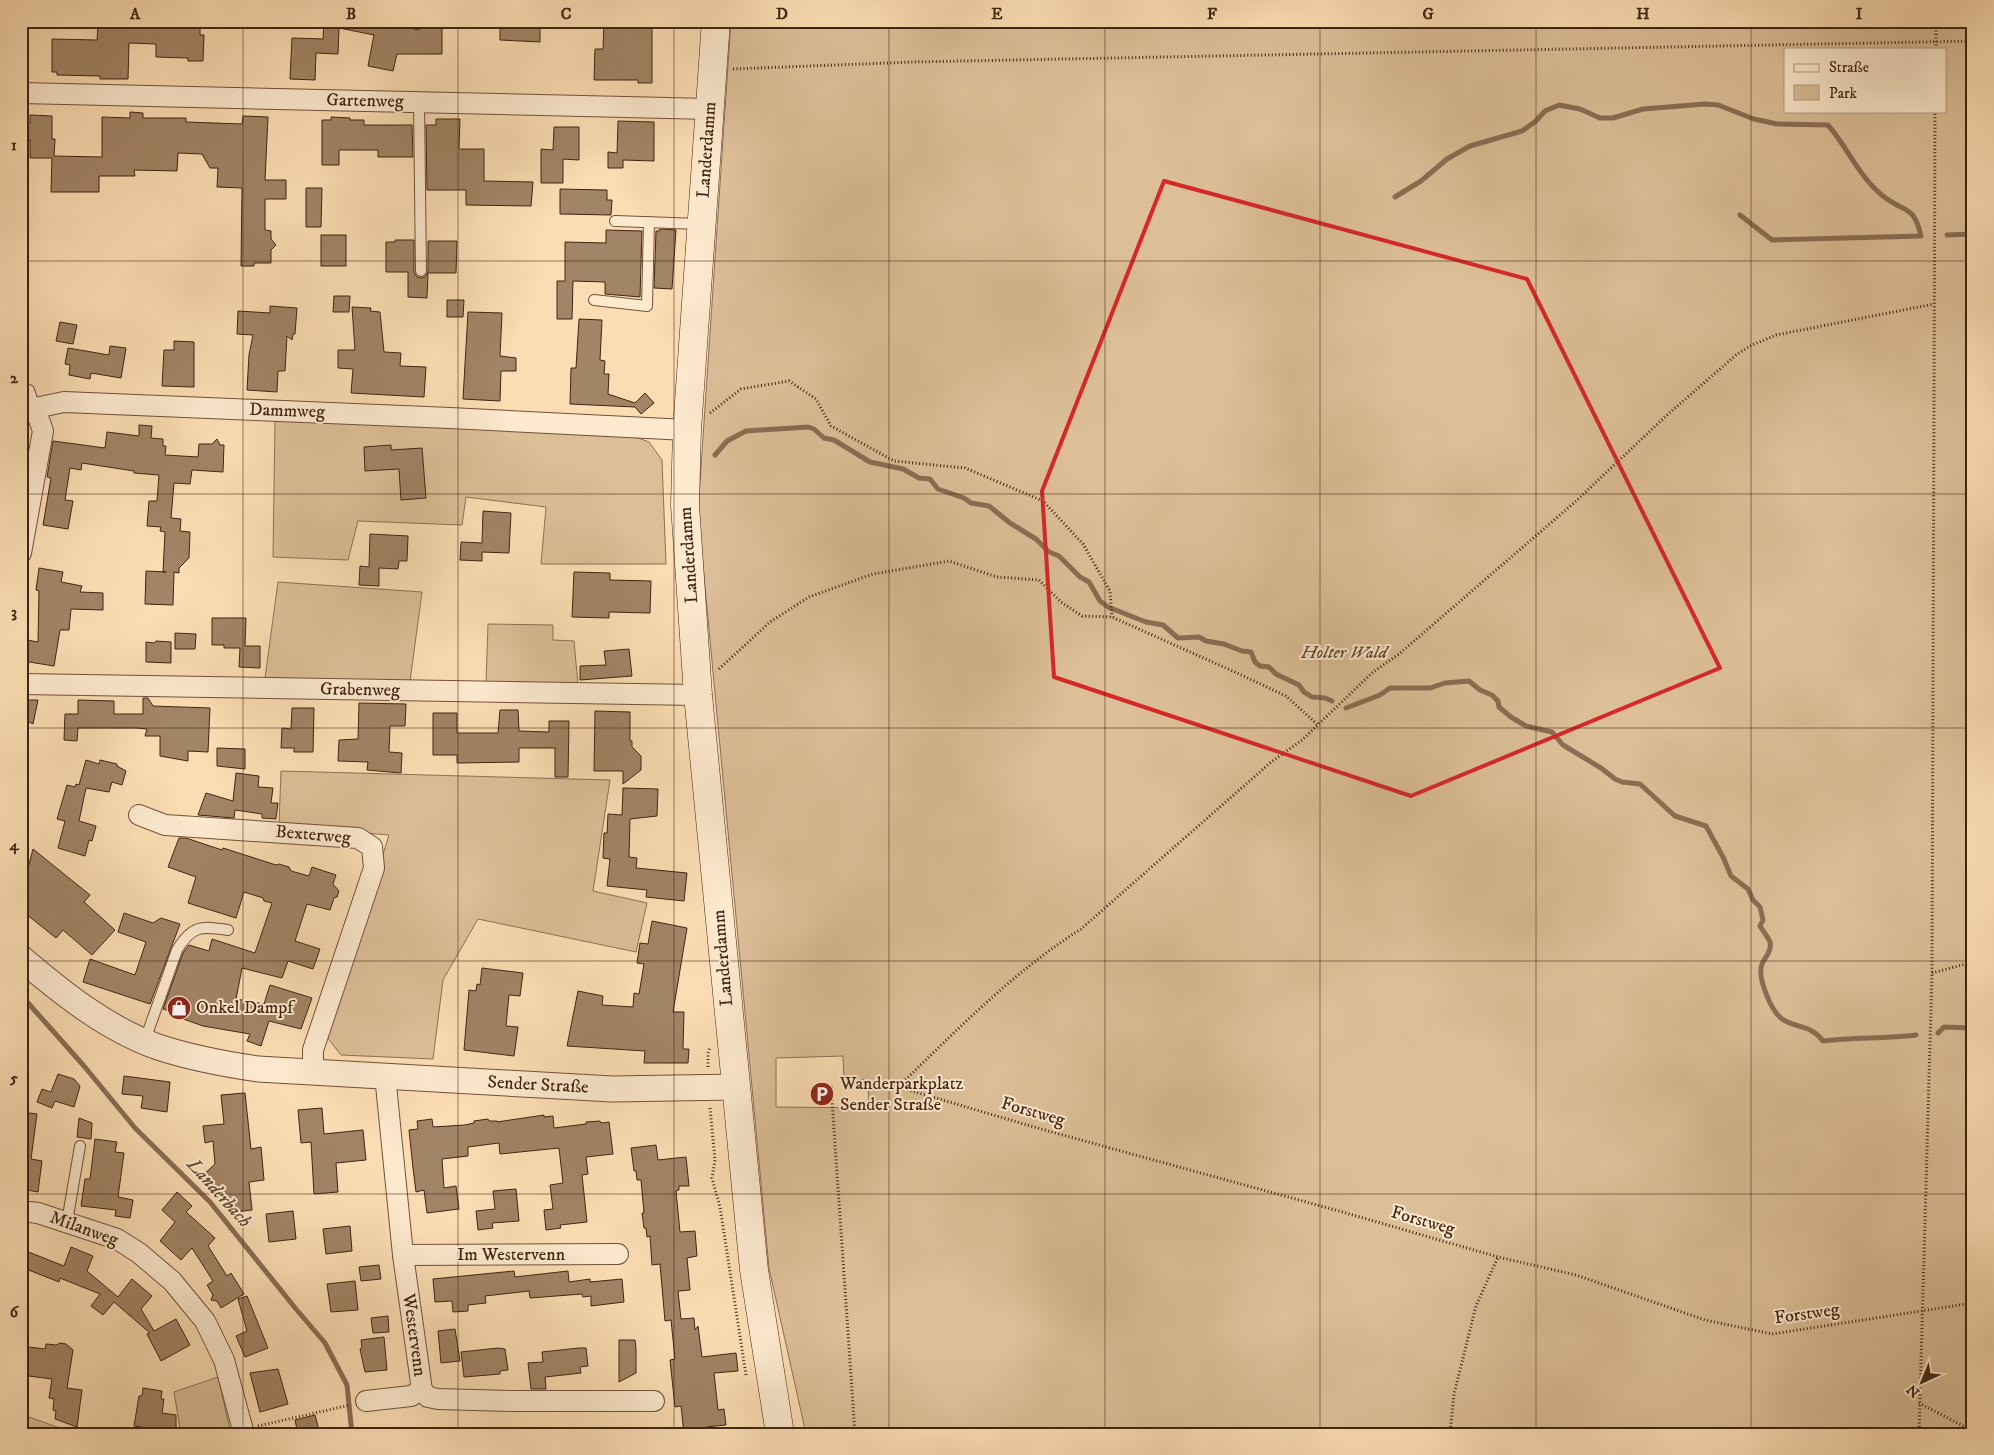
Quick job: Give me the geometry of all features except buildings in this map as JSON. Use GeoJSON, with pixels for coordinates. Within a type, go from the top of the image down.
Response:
{"type":"FeatureCollection","features":[{"type":"Feature","properties":{"kind":"main road","name":"Landerdamm"},"geometry":{"type":"LineString","coordinates":[[716,21],[687,430],[686,505],[698,695],[736,1087]]}},
{"type":"Feature","properties":{"kind":"main road"},"geometry":{"type":"LineString","coordinates":[[736,1087],[754,1270],[780,1434]]}},
{"type":"Feature","properties":{"kind":"street","name":"Gartenweg"},"geometry":{"type":"LineString","coordinates":[[21,93],[710,109]]}},
{"type":"Feature","properties":{"kind":"street","name":"Dammweg"},"geometry":{"type":"LineString","coordinates":[[35,408],[64,402],[687,430]]}},
{"type":"Feature","properties":{"kind":"street"},"geometry":{"type":"LineString","coordinates":[[21,553],[43,431],[35,408]]}},
{"type":"Feature","properties":{"kind":"street","name":"Grabenweg"},"geometry":{"type":"LineString","coordinates":[[21,684],[698,695]]}},
{"type":"Feature","properties":{"kind":"street","name":"Bexterweg"},"geometry":{"type":"LineString","coordinates":[[139,814],[165,824],[358,838],[372,847],[374,868],[313,1050],[313,1071]]}},
{"type":"Feature","properties":{"kind":"street","name":"Sender Straße"},"geometry":{"type":"LineString","coordinates":[[21,958],[91,1012],[157,1046],[211,1062],[258,1069],[612,1089],[736,1087]]}},
{"type":"Feature","properties":{"kind":"street","name":"Westervenn"},"geometry":{"type":"LineString","coordinates":[[385,1076],[403,1256],[422,1390],[428,1397],[438,1399],[511,1402],[654,1401]]}},
{"type":"Feature","properties":{"kind":"street","name":"Milanweg"},"geometry":{"type":"LineString","coordinates":[[21,1211],[38,1213],[117,1239],[139,1253],[172,1281],[206,1322],[224,1360],[244,1432]]}},
{"type":"Feature","properties":{"kind":"street","name":"Im Westervenn"},"geometry":{"type":"LineString","coordinates":[[403,1256],[618,1254]]}},
{"type":"Feature","properties":{"kind":"street"},"geometry":{"type":"LineString","coordinates":[[366,1401],[411,1396],[422,1390]]}},
{"type":"Feature","properties":{"kind":"lane"},"geometry":{"type":"LineString","coordinates":[[420,102],[421,271]]}},
{"type":"Feature","properties":{"kind":"lane"},"geometry":{"type":"LineString","coordinates":[[615,221],[702,224]]}},
{"type":"Feature","properties":{"kind":"lane"},"geometry":{"type":"LineString","coordinates":[[594,300],[647,306],[649,222]]}},
{"type":"Feature","properties":{"kind":"lane"},"geometry":{"type":"LineString","coordinates":[[21,388],[30,390],[35,408]]}},
{"type":"Feature","properties":{"kind":"lane"},"geometry":{"type":"LineString","coordinates":[[145,1040],[177,950],[184,938],[196,928],[208,927],[228,930]]}},
{"type":"Feature","properties":{"kind":"lane"},"geometry":{"type":"LineString","coordinates":[[67,1222],[80,1146]]}},
{"type":"Feature","properties":{"kind":"path"},"geometry":{"type":"LineString","coordinates":[[1936,21],[1936,48]]}},
{"type":"Feature","properties":{"kind":"path"},"geometry":{"type":"LineString","coordinates":[[713,70],[922,62],[1973,42]]}},
{"type":"Feature","properties":{"kind":"path"},"geometry":{"type":"LineString","coordinates":[[1919,1434],[1932,972],[1935,112]]}},
{"type":"Feature","properties":{"kind":"path"},"geometry":{"type":"LineString","coordinates":[[898,1087],[1003,987],[1054,946],[1081,928],[1270,763],[1302,740],[1373,672],[1399,654],[1575,502],[1666,416],[1736,355],[1750,346],[1776,335],[1934,304]]}},
{"type":"Feature","properties":{"kind":"path"},"geometry":{"type":"LineString","coordinates":[[687,430],[741,389],[788,381],[816,399],[831,426],[894,461],[965,468],[1043,501],[1083,544],[1110,590],[1112,616]]}},
{"type":"Feature","properties":{"kind":"path"},"geometry":{"type":"LineString","coordinates":[[698,695],[722,665],[770,622],[809,597],[873,574],[949,561],[997,577],[1039,580],[1060,602],[1082,616],[1112,616],[1286,696],[1318,725]]}},
{"type":"Feature","properties":{"kind":"path"},"geometry":{"type":"LineString","coordinates":[[1932,972],[1973,962]]}},
{"type":"Feature","properties":{"kind":"path"},"geometry":{"type":"LineString","coordinates":[[831,1086],[855,1434]]}},
{"type":"Feature","properties":{"kind":"path","name":"Forstweg"},"geometry":{"type":"LineString","coordinates":[[869,1086],[898,1087],[1498,1257],[1576,1275],[1705,1320],[1772,1334],[1973,1303]]}},
{"type":"Feature","properties":{"kind":"path"},"geometry":{"type":"LineString","coordinates":[[1450,1434],[1454,1394],[1476,1306],[1498,1257]]}},
{"type":"Feature","properties":{"kind":"path"},"geometry":{"type":"LineString","coordinates":[[1919,1403],[1973,1431]]}},
{"type":"Feature","properties":{"kind":"path"},"geometry":{"type":"LineString","coordinates":[[244,1432],[342,1406]]}},
{"type":"Feature","properties":{"kind":"highlighted area"},"geometry":{"type":"Polygon","coordinates":[[[1164,181],[1527,279],[1720,668],[1411,796],[1054,677],[1042,491],[1164,181]]]}},
{"type":"Feature","properties":{"kind":"green space","name":"Holter Wald"},"geometry":{"type":"Polygon","coordinates":[[[731,21],[1973,21],[1973,1434],[806,1434],[769,1268],[698,512],[731,21]],[[843,1056],[776,1058],[776,1107],[868,1108],[869,1080],[844,1079],[843,1056]]]}},
{"type":"Feature","properties":{"kind":"green space"},"geometry":{"type":"Polygon","coordinates":[[[275,421],[628,434],[649,442],[662,460],[666,564],[541,564],[546,507],[466,497],[462,525],[358,521],[348,560],[273,557],[275,421]]]}},
{"type":"Feature","properties":{"kind":"green space"},"geometry":{"type":"Polygon","coordinates":[[[278,582],[422,592],[410,681],[265,678],[278,582]]]}},
{"type":"Feature","properties":{"kind":"green space"},"geometry":{"type":"Polygon","coordinates":[[[488,624],[553,625],[553,640],[574,641],[578,685],[486,683],[488,624]]]}},
{"type":"Feature","properties":{"kind":"green space"},"geometry":{"type":"Polygon","coordinates":[[[281,771],[610,780],[593,891],[647,903],[636,952],[478,919],[443,980],[433,1059],[341,1055],[326,1036],[389,835],[279,826],[281,771]]]}},
{"type":"Feature","properties":{"kind":"green space"},"geometry":{"type":"Polygon","coordinates":[[[218,1377],[231,1434],[181,1434],[174,1392],[218,1377]]]}},
{"type":"Feature","properties":{"kind":"green space"},"geometry":{"type":"Polygon","coordinates":[[[21,1414],[76,1434],[21,1434],[21,1414]]]}},
{"type":"Feature","properties":{"kind":"waterway"},"geometry":{"type":"LineString","coordinates":[[1395,197],[1421,181],[1447,159],[1470,146],[1522,131],[1536,121],[1545,111],[1559,105],[1580,109],[1600,118],[1613,118],[1643,109],[1705,104],[1718,105],[1754,119],[1777,124],[1828,125],[1867,180],[1883,196],[1911,214],[1915,219],[1921,236],[1772,240],[1740,215]]}},
{"type":"Feature","properties":{"kind":"waterway"},"geometry":{"type":"LineString","coordinates":[[1947,235],[1973,234]]}},
{"type":"Feature","properties":{"kind":"waterway"},"geometry":{"type":"LineString","coordinates":[[715,455],[727,441],[746,431],[808,427],[814,429],[824,438],[834,440],[870,462],[903,469],[919,478],[930,479],[938,489],[964,498],[971,503],[989,506],[1010,523],[1036,539],[1049,552],[1059,556],[1080,577],[1089,582],[1100,601],[1108,607],[1146,622],[1163,625],[1178,638],[1199,637],[1206,641],[1251,652],[1255,662],[1260,666],[1269,667],[1276,674],[1299,685],[1304,692],[1312,697],[1325,698],[1332,701]]}},
{"type":"Feature","properties":{"kind":"waterway"},"geometry":{"type":"LineString","coordinates":[[1346,708],[1380,695],[1390,688],[1430,688],[1445,683],[1469,681],[1480,690],[1492,695],[1498,701],[1499,707],[1511,717],[1526,726],[1552,732],[1563,745],[1601,768],[1615,779],[1622,782],[1640,784],[1675,816],[1706,826],[1731,876],[1748,889],[1753,900],[1760,907],[1763,920],[1760,926],[1770,942],[1769,951],[1762,964],[1762,982],[1771,1004],[1782,1019],[1811,1031],[1823,1041],[1916,1035]]}},
{"type":"Feature","properties":{"kind":"waterway","name":"Landerbach"},"geometry":{"type":"LineString","coordinates":[[21,995],[84,1066],[135,1128],[210,1202],[325,1343],[347,1385],[352,1434]]}},
{"type":"Feature","properties":{"kind":"waterway"},"geometry":{"type":"LineString","coordinates":[[1938,1033],[1944,1027],[1973,1028]]}},
{"type":"Feature","properties":{"kind":"place","name":"Onkel Dampf"},"geometry":{"type":"Point","coordinates":[179,1008]}},
{"type":"Feature","properties":{"kind":"place","name":"Wanderparkplatz Sender Straße"},"geometry":{"type":"Point","coordinates":[822,1094]}}]}
